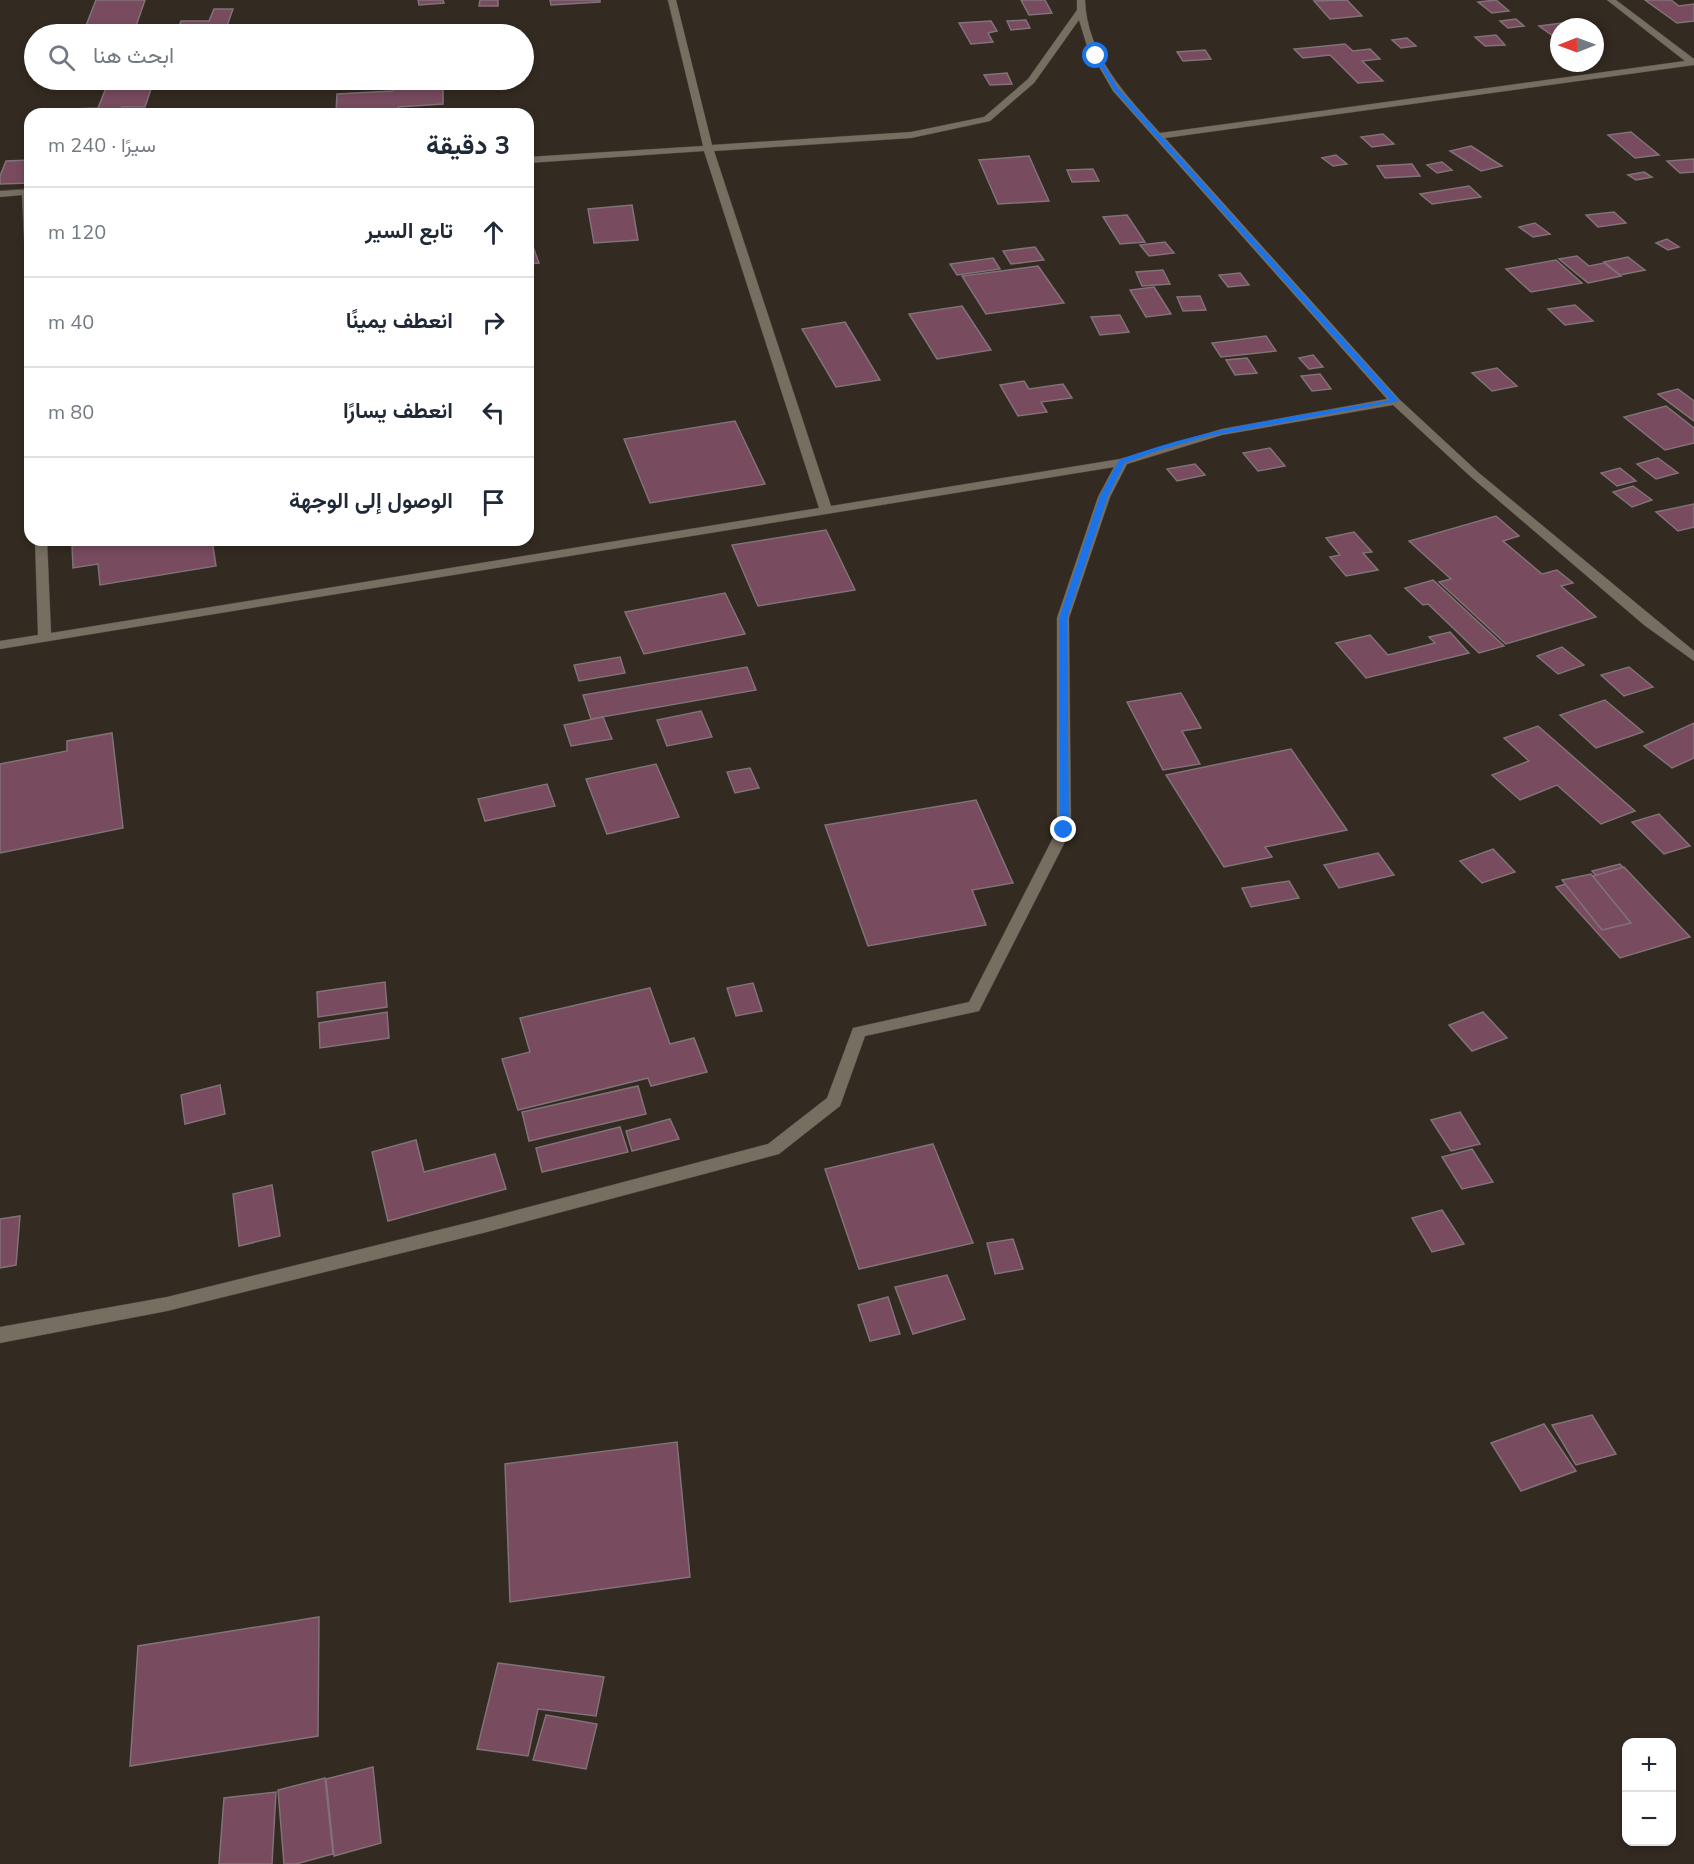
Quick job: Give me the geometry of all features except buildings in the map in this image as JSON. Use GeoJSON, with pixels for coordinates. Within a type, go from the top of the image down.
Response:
{"type":"FeatureCollection","features":[{"type":"Feature","properties":{"kind":"street"},"geometry":{"type":"LineString","coordinates":[[672,0],[708,148],[826,510]]}},
{"type":"Feature","properties":{"kind":"street"},"geometry":{"type":"LineString","coordinates":[[1081,0],[1080,12],[1096,56],[1116,89],[1395,401],[1475,475],[1694,657]]}},
{"type":"Feature","properties":{"kind":"street"},"geometry":{"type":"LineString","coordinates":[[1611,0],[1694,62]]}},
{"type":"Feature","properties":{"kind":"street"},"geometry":{"type":"LineString","coordinates":[[534,160],[911,135],[987,119],[1031,81],[1080,12]]}},
{"type":"Feature","properties":{"kind":"street"},"geometry":{"type":"LineString","coordinates":[[1159,136],[1694,62]]}},
{"type":"Feature","properties":{"kind":"street"},"geometry":{"type":"LineString","coordinates":[[0,194],[24,192]]}},
{"type":"Feature","properties":{"kind":"street"},"geometry":{"type":"LineString","coordinates":[[0,645],[1122,462],[1155,449],[1204,435],[1395,401]]}},
{"type":"Feature","properties":{"kind":"street"},"geometry":{"type":"LineString","coordinates":[[0,1335],[178,1301],[483,1226],[773,1149],[834,1102],[859,1032],[974,1007],[1064,830],[1063,618],[1104,496],[1122,462]]}},
{"type":"Feature","properties":{"kind":"street"},"geometry":{"type":"LineString","coordinates":[[41,546],[45,637]]}},
{"type":"Feature","properties":{"kind":"route"},"geometry":{"type":"LineString","coordinates":[[1064,830],[1063,618],[1104,496],[1122,462],[1155,449],[1204,435],[1395,401],[1116,89],[1096,56]]}}]}
